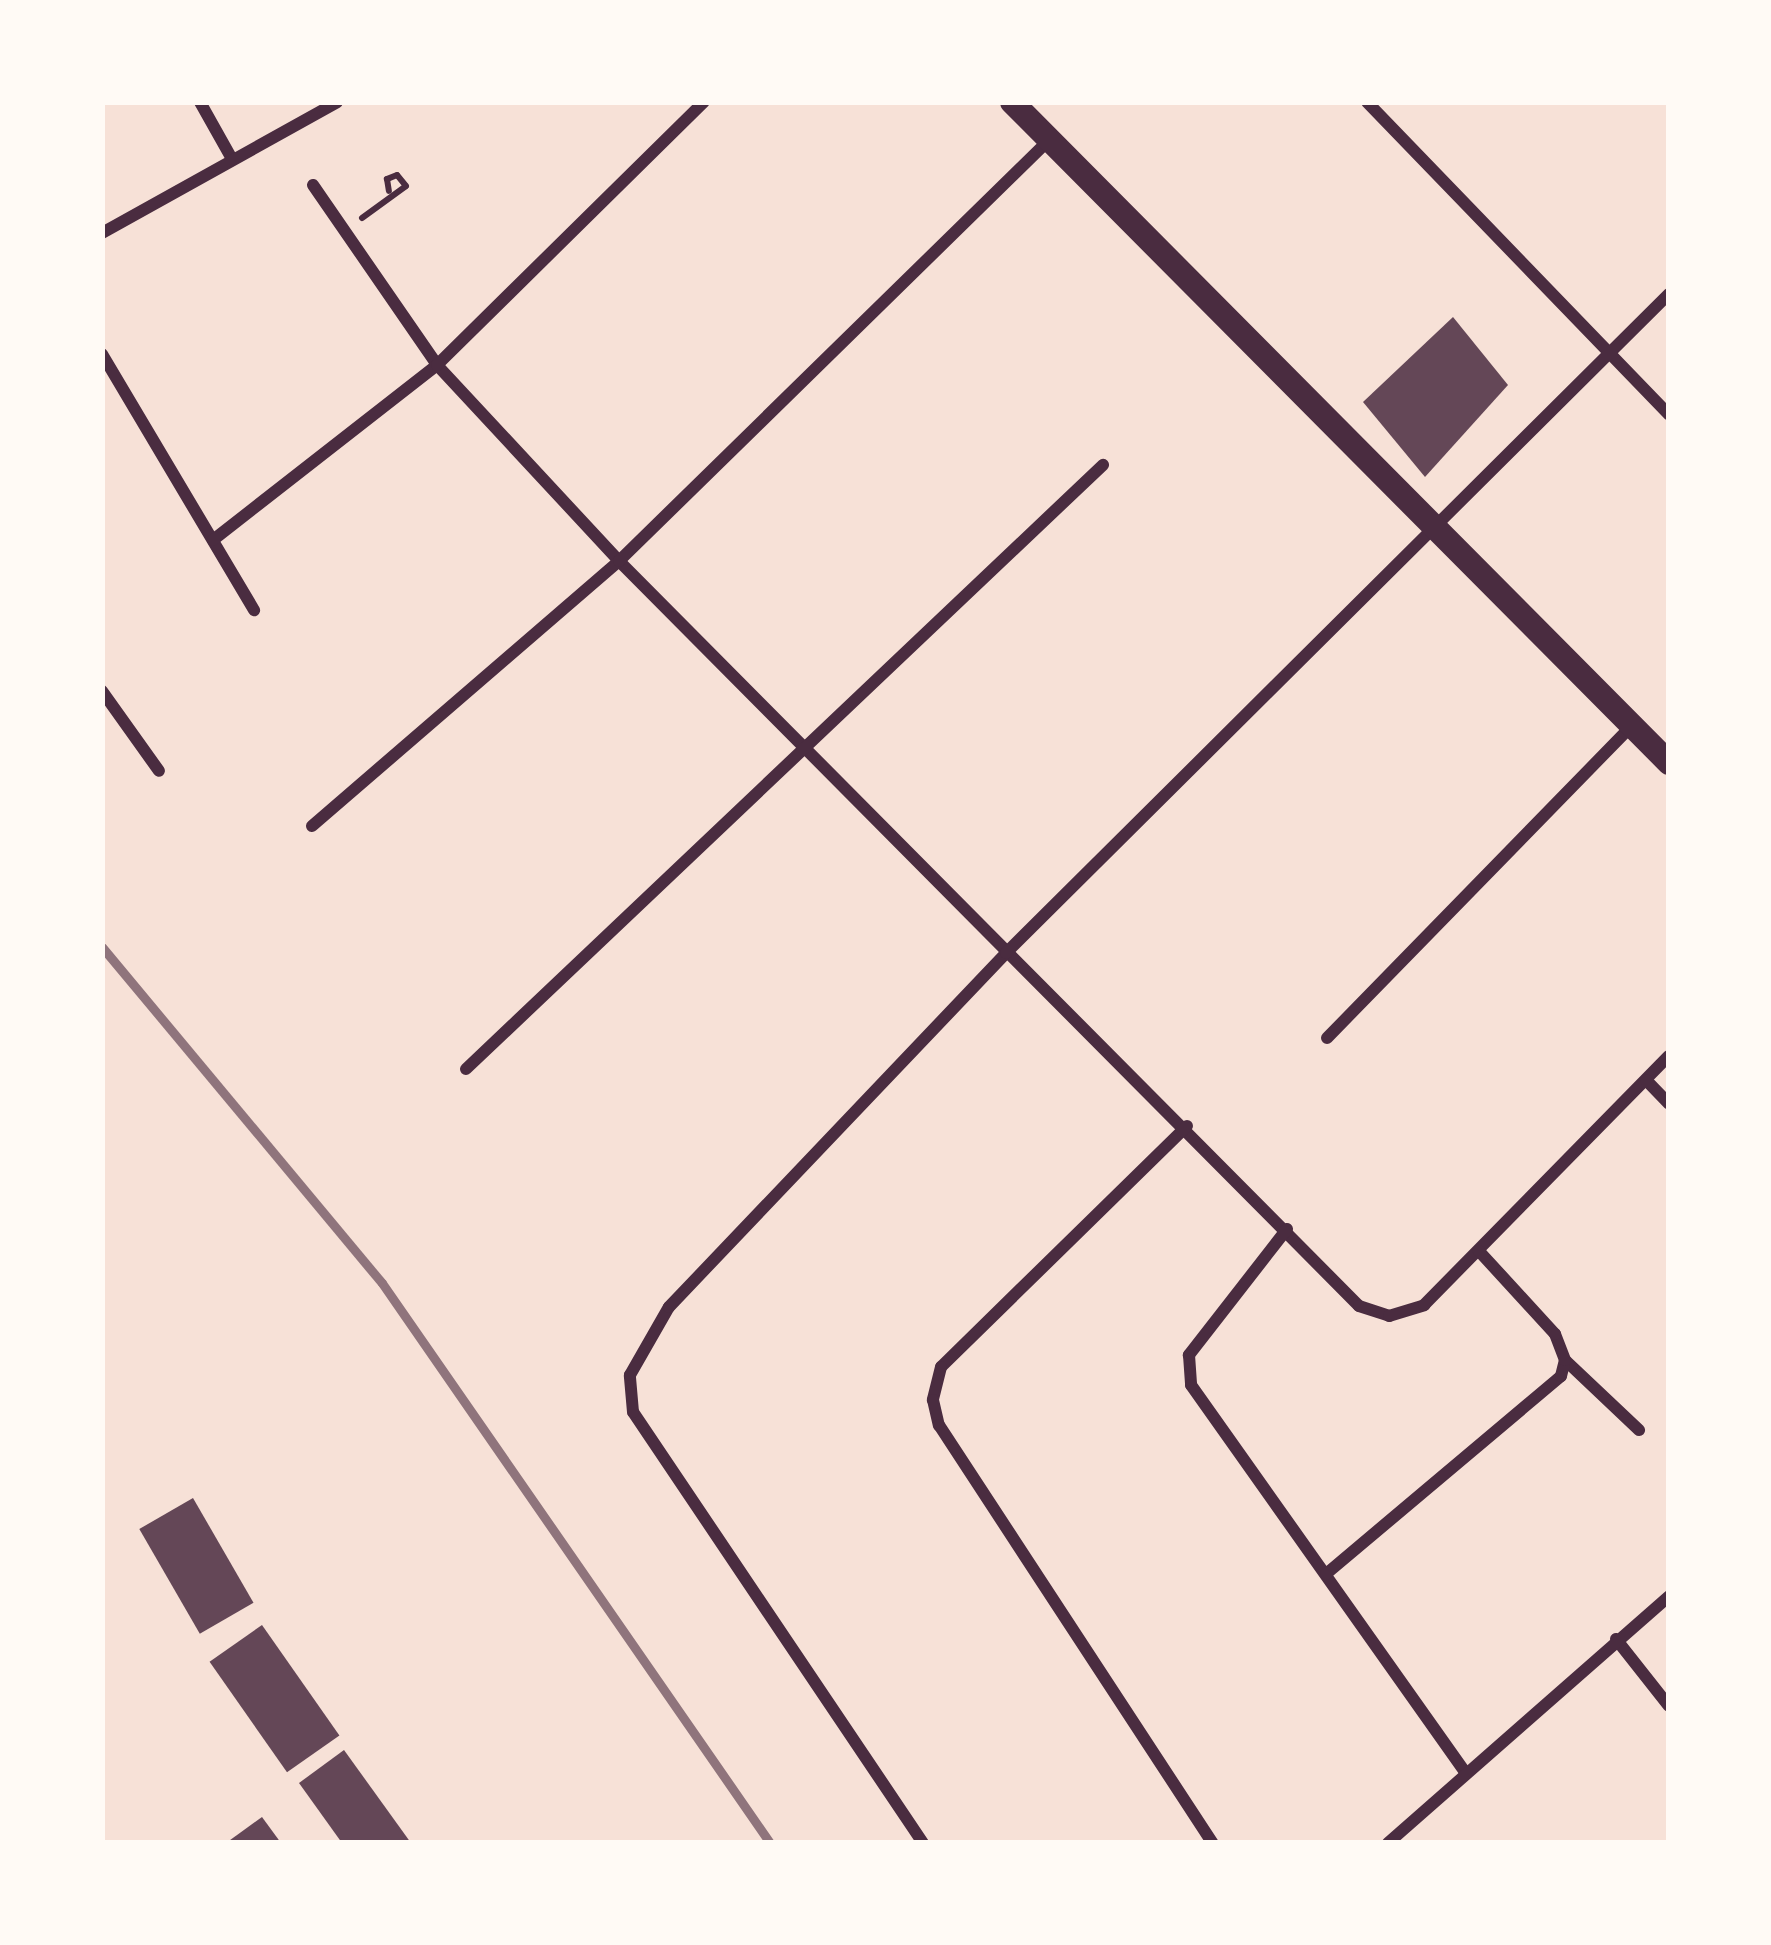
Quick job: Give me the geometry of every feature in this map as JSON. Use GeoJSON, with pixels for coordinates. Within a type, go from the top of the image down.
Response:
{"type":"FeatureCollection","features":[{"type":"Feature","properties":{"kind":"main road"},"geometry":{"type":"LineString","coordinates":[[1012,102],[1669,763]]}},
{"type":"Feature","properties":{"kind":"street"},"geometry":{"type":"LineString","coordinates":[[200,102],[232,159]]}},
{"type":"Feature","properties":{"kind":"street"},"geometry":{"type":"LineString","coordinates":[[102,233],[337,102]]}},
{"type":"Feature","properties":{"kind":"street"},"geometry":{"type":"LineString","coordinates":[[213,540],[437,365],[704,102]]}},
{"type":"Feature","properties":{"kind":"street"},"geometry":{"type":"LineString","coordinates":[[1367,102],[1669,415]]}},
{"type":"Feature","properties":{"kind":"street"},"geometry":{"type":"LineString","coordinates":[[312,826],[619,561],[1048,141]]}},
{"type":"Feature","properties":{"kind":"street"},"geometry":{"type":"LineString","coordinates":[[313,185],[437,365],[619,561],[808,745],[1006,953],[1187,1126],[1359,1306],[1389,1316],[1424,1305],[1669,1056]]}},
{"type":"Feature","properties":{"kind":"street"},"geometry":{"type":"LineString","coordinates":[[923,1843],[633,1412],[630,1375],[669,1307],[1006,953],[1432,523],[1669,294]]}},
{"type":"Feature","properties":{"kind":"street"},"geometry":{"type":"LineString","coordinates":[[102,354],[254,610]]}},
{"type":"Feature","properties":{"kind":"street"},"geometry":{"type":"LineString","coordinates":[[466,1069],[1102,465]]}},
{"type":"Feature","properties":{"kind":"street"},"geometry":{"type":"LineString","coordinates":[[102,691],[159,771]]}},
{"type":"Feature","properties":{"kind":"street"},"geometry":{"type":"LineString","coordinates":[[1327,1038],[1632,725]]}},
{"type":"Feature","properties":{"kind":"street"},"geometry":{"type":"LineString","coordinates":[[1646,1080],[1669,1104]]}},
{"type":"Feature","properties":{"kind":"street"},"geometry":{"type":"LineString","coordinates":[[1187,1126],[941,1367],[932,1400],[939,1425],[1213,1843]]}},
{"type":"Feature","properties":{"kind":"street"},"geometry":{"type":"LineString","coordinates":[[1287,1229],[1189,1355],[1191,1385],[1466,1773]]}},
{"type":"Feature","properties":{"kind":"street"},"geometry":{"type":"LineString","coordinates":[[1479,1251],[1555,1334],[1565,1360],[1639,1430]]}},
{"type":"Feature","properties":{"kind":"street"},"geometry":{"type":"LineString","coordinates":[[1326,1574],[1561,1376],[1565,1360]]}},
{"type":"Feature","properties":{"kind":"street"},"geometry":{"type":"LineString","coordinates":[[1388,1843],[1669,1596]]}},
{"type":"Feature","properties":{"kind":"street"},"geometry":{"type":"LineString","coordinates":[[1616,1639],[1669,1706]]}},
{"type":"Feature","properties":{"kind":"path"},"geometry":{"type":"LineString","coordinates":[[346,232],[389,191]]}},
{"type":"Feature","properties":{"kind":"building"},"geometry":{"type":"Polygon","coordinates":[[[1453,317],[1508,385],[1425,477],[1363,402],[1453,317]]]}},
{"type":"Feature","properties":{"kind":"building"},"geometry":{"type":"Polygon","coordinates":[[[193,1498],[254,1603],[200,1634],[139,1529],[193,1498]]]}},
{"type":"Feature","properties":{"kind":"building"},"geometry":{"type":"Polygon","coordinates":[[[262,1625],[339,1736],[287,1772],[210,1662],[262,1625]]]}},
{"type":"Feature","properties":{"kind":"building"},"geometry":{"type":"Polygon","coordinates":[[[344,1750],[411,1843],[342,1843],[299,1783],[344,1750]]]}},
{"type":"Feature","properties":{"kind":"building"},"geometry":{"type":"Polygon","coordinates":[[[262,1817],[281,1843],[226,1843],[262,1817]]]}},
{"type":"Feature","properties":{"kind":"railway"},"geometry":{"type":"LineString","coordinates":[[102,947],[382,1283],[770,1843]]}}]}
